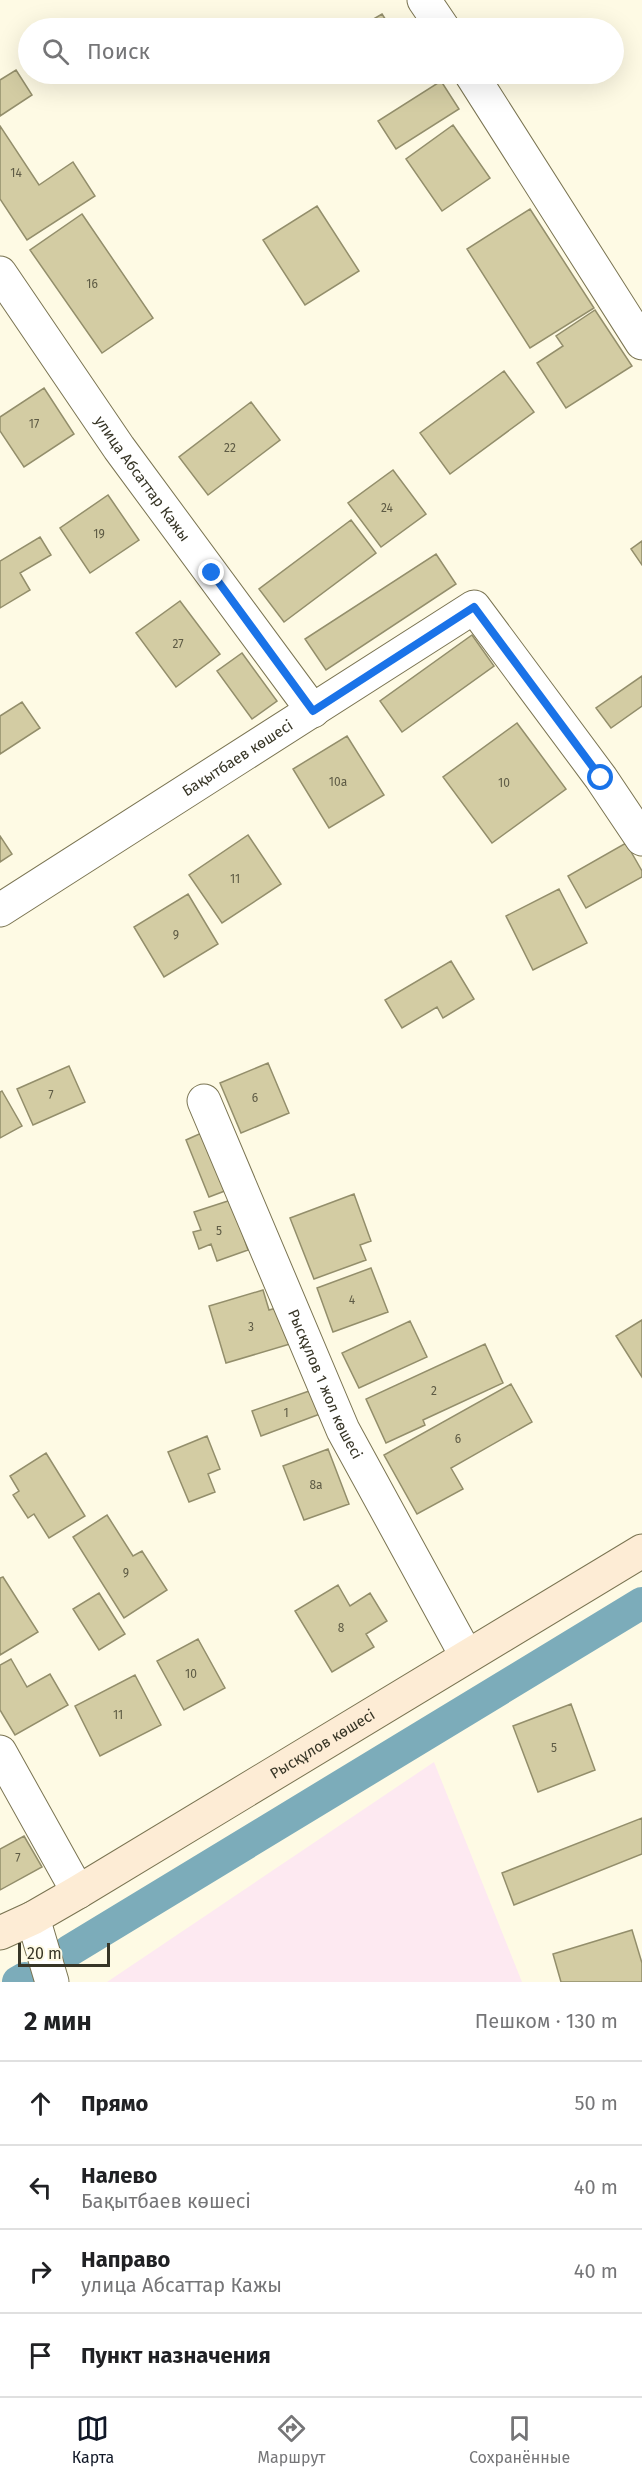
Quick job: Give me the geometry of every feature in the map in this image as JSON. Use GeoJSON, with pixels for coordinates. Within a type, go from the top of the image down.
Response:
{"type":"FeatureCollection","features":[{"type":"Feature","properties":{"kind":"street"},"geometry":{"type":"LineString","coordinates":[[424,0],[436,18]]}},
{"type":"Feature","properties":{"kind":"street"},"geometry":{"type":"LineString","coordinates":[[477,84],[642,343]]}},
{"type":"Feature","properties":{"kind":"street","name":"улица Абсаттар Кажы"},"geometry":{"type":"LineString","coordinates":[[0,273],[119,448],[313,711]]}},
{"type":"Feature","properties":{"kind":"street","name":"Бақытбаев көшесі"},"geometry":{"type":"LineString","coordinates":[[0,910],[474,607],[601,778],[642,839]]}},
{"type":"Feature","properties":{"kind":"street","name":"Рысқұлов 1 жол көшесі"},"geometry":{"type":"LineString","coordinates":[[204,1101],[343,1430],[466,1656]]}},
{"type":"Feature","properties":{"kind":"street","name":"Рысқұлов көшесі"},"geometry":{"type":"LineString","coordinates":[[0,1933],[33,1918],[78,1892],[466,1656],[641,1554]]}},
{"type":"Feature","properties":{"kind":"street"},"geometry":{"type":"LineString","coordinates":[[0,1752],[78,1892]]}},
{"type":"Feature","properties":{"kind":"street"},"geometry":{"type":"LineString","coordinates":[[33,1918],[52,1982]]}},
{"type":"Feature","properties":{"kind":"shaded area"},"geometry":{"type":"Polygon","coordinates":[[[434,1762],[522,1982],[107,1982],[434,1762]]]}},
{"type":"Feature","properties":{"kind":"building"},"geometry":{"type":"Polygon","coordinates":[[[16,70],[18,84],[25,84],[32,95],[0,116],[0,80],[16,70]]]}},
{"type":"Feature","properties":{"kind":"building"},"geometry":{"type":"Polygon","coordinates":[[[436,84],[443,84],[459,109],[396,149],[378,121],[436,84]]]}},
{"type":"Feature","properties":{"kind":"building"},"geometry":{"type":"Polygon","coordinates":[[[453,125],[490,178],[442,211],[406,159],[453,125]]]}},
{"type":"Feature","properties":{"kind":"building"},"geometry":{"type":"Polygon","coordinates":[[[0,126],[39,185],[73,162],[95,196],[27,240],[0,199],[0,126]]]}},
{"type":"Feature","properties":{"kind":"building"},"geometry":{"type":"Polygon","coordinates":[[[317,206],[359,271],[305,305],[263,240],[317,206]]]}},
{"type":"Feature","properties":{"kind":"building"},"geometry":{"type":"Polygon","coordinates":[[[530,209],[594,308],[530,348],[467,249],[530,209]]]}},
{"type":"Feature","properties":{"kind":"building"},"geometry":{"type":"Polygon","coordinates":[[[82,214],[153,318],[102,353],[30,250],[82,214]]]}},
{"type":"Feature","properties":{"kind":"building"},"geometry":{"type":"Polygon","coordinates":[[[595,310],[632,366],[566,408],[537,363],[563,346],[556,336],[595,310]]]}},
{"type":"Feature","properties":{"kind":"building"},"geometry":{"type":"Polygon","coordinates":[[[504,371],[534,412],[450,474],[420,433],[504,371]]]}},
{"type":"Feature","properties":{"kind":"building"},"geometry":{"type":"Polygon","coordinates":[[[44,388],[74,434],[24,467],[0,431],[0,417],[44,388]]]}},
{"type":"Feature","properties":{"kind":"building"},"geometry":{"type":"Polygon","coordinates":[[[251,402],[280,440],[208,495],[179,457],[251,402]]]}},
{"type":"Feature","properties":{"kind":"building"},"geometry":{"type":"Polygon","coordinates":[[[393,470],[426,514],[381,547],[348,503],[393,470]]]}},
{"type":"Feature","properties":{"kind":"building"},"geometry":{"type":"Polygon","coordinates":[[[108,495],[139,540],[90,573],[60,528],[108,495]]]}},
{"type":"Feature","properties":{"kind":"building"},"geometry":{"type":"Polygon","coordinates":[[[351,520],[376,553],[284,622],[259,589],[351,520]]]}},
{"type":"Feature","properties":{"kind":"building"},"geometry":{"type":"Polygon","coordinates":[[[40,537],[51,555],[20,573],[30,590],[0,608],[0,561],[40,537]]]}},
{"type":"Feature","properties":{"kind":"building"},"geometry":{"type":"Polygon","coordinates":[[[642,541],[642,565],[631,549],[642,541]]]}},
{"type":"Feature","properties":{"kind":"building"},"geometry":{"type":"Polygon","coordinates":[[[436,554],[456,584],[326,670],[305,639],[436,554]]]}},
{"type":"Feature","properties":{"kind":"building"},"geometry":{"type":"Polygon","coordinates":[[[180,601],[220,654],[176,687],[136,633],[180,601]]]}},
{"type":"Feature","properties":{"kind":"building"},"geometry":{"type":"Polygon","coordinates":[[[472,635],[494,666],[402,732],[380,701],[472,635]]]}},
{"type":"Feature","properties":{"kind":"building"},"geometry":{"type":"Polygon","coordinates":[[[242,653],[277,701],[252,719],[217,671],[242,653]]]}},
{"type":"Feature","properties":{"kind":"building"},"geometry":{"type":"Polygon","coordinates":[[[642,676],[642,706],[611,728],[596,708],[642,676]]]}},
{"type":"Feature","properties":{"kind":"building"},"geometry":{"type":"Polygon","coordinates":[[[22,702],[40,728],[0,754],[0,716],[22,702]]]}},
{"type":"Feature","properties":{"kind":"building"},"geometry":{"type":"Polygon","coordinates":[[[517,723],[566,789],[492,843],[443,777],[517,723]]]}},
{"type":"Feature","properties":{"kind":"building"},"geometry":{"type":"Polygon","coordinates":[[[347,736],[384,795],[329,828],[293,769],[347,736]]]}},
{"type":"Feature","properties":{"kind":"building"},"geometry":{"type":"Polygon","coordinates":[[[248,835],[281,884],[222,923],[189,875],[248,835]]]}},
{"type":"Feature","properties":{"kind":"building"},"geometry":{"type":"Polygon","coordinates":[[[0,836],[12,854],[0,862],[0,836]]]}},
{"type":"Feature","properties":{"kind":"building"},"geometry":{"type":"Polygon","coordinates":[[[626,843],[642,871],[642,877],[586,908],[568,876],[626,843]]]}},
{"type":"Feature","properties":{"kind":"building"},"geometry":{"type":"Polygon","coordinates":[[[559,889],[587,943],[533,970],[506,916],[559,889]]]}},
{"type":"Feature","properties":{"kind":"building"},"geometry":{"type":"Polygon","coordinates":[[[188,894],[218,944],[164,977],[134,927],[188,894]]]}},
{"type":"Feature","properties":{"kind":"building"},"geometry":{"type":"Polygon","coordinates":[[[451,961],[474,999],[443,1018],[437,1007],[402,1028],[385,1000],[451,961]]]}},
{"type":"Feature","properties":{"kind":"building"},"geometry":{"type":"Polygon","coordinates":[[[268,1063],[289,1113],[241,1133],[220,1083],[268,1063]]]}},
{"type":"Feature","properties":{"kind":"building"},"geometry":{"type":"Polygon","coordinates":[[[69,1066],[85,1102],[33,1125],[17,1089],[69,1066]]]}},
{"type":"Feature","properties":{"kind":"building"},"geometry":{"type":"Polygon","coordinates":[[[2,1091],[22,1126],[0,1138],[0,1092],[2,1091]]]}},
{"type":"Feature","properties":{"kind":"building"},"geometry":{"type":"Polygon","coordinates":[[[206,1131],[230,1189],[209,1197],[186,1140],[206,1131]]]}},
{"type":"Feature","properties":{"kind":"building"},"geometry":{"type":"Polygon","coordinates":[[[354,1194],[371,1241],[360,1245],[366,1260],[314,1279],[290,1218],[354,1194]]]}},
{"type":"Feature","properties":{"kind":"building"},"geometry":{"type":"Polygon","coordinates":[[[231,1200],[248,1250],[217,1261],[211,1244],[199,1249],[193,1232],[201,1230],[194,1212],[231,1200]]]}},
{"type":"Feature","properties":{"kind":"building"},"geometry":{"type":"Polygon","coordinates":[[[371,1268],[388,1312],[333,1332],[317,1288],[371,1268]]]}},
{"type":"Feature","properties":{"kind":"building"},"geometry":{"type":"Polygon","coordinates":[[[263,1290],[269,1310],[280,1307],[290,1344],[226,1363],[209,1306],[263,1290]]]}},
{"type":"Feature","properties":{"kind":"building"},"geometry":{"type":"Polygon","coordinates":[[[642,1320],[642,1377],[616,1336],[642,1320]]]}},
{"type":"Feature","properties":{"kind":"building"},"geometry":{"type":"Polygon","coordinates":[[[410,1321],[427,1357],[359,1388],[342,1353],[410,1321]]]}},
{"type":"Feature","properties":{"kind":"building"},"geometry":{"type":"Polygon","coordinates":[[[485,1344],[503,1383],[423,1420],[425,1425],[386,1443],[366,1399],[485,1344]]]}},
{"type":"Feature","properties":{"kind":"building"},"geometry":{"type":"Polygon","coordinates":[[[511,1384],[532,1422],[451,1468],[463,1489],[417,1514],[384,1455],[511,1384]]]}},
{"type":"Feature","properties":{"kind":"building"},"geometry":{"type":"Polygon","coordinates":[[[312,1390],[320,1414],[261,1436],[252,1411],[312,1390]]]}},
{"type":"Feature","properties":{"kind":"building"},"geometry":{"type":"Polygon","coordinates":[[[207,1436],[220,1469],[208,1474],[215,1492],[189,1502],[168,1452],[207,1436]]]}},
{"type":"Feature","properties":{"kind":"building"},"geometry":{"type":"Polygon","coordinates":[[[328,1449],[349,1504],[304,1520],[283,1466],[328,1449]]]}},
{"type":"Feature","properties":{"kind":"building"},"geometry":{"type":"Polygon","coordinates":[[[46,1453],[85,1516],[49,1538],[34,1514],[28,1518],[13,1495],[19,1491],[10,1476],[46,1453]]]}},
{"type":"Feature","properties":{"kind":"building"},"geometry":{"type":"Polygon","coordinates":[[[107,1515],[133,1556],[142,1551],[167,1590],[124,1618],[73,1537],[107,1515]]]}},
{"type":"Feature","properties":{"kind":"building"},"geometry":{"type":"Polygon","coordinates":[[[3,1577],[38,1632],[0,1655],[0,1578],[3,1577]]]}},
{"type":"Feature","properties":{"kind":"building"},"geometry":{"type":"Polygon","coordinates":[[[338,1585],[350,1606],[370,1593],[387,1621],[366,1634],[374,1647],[332,1672],[295,1611],[338,1585]]]}},
{"type":"Feature","properties":{"kind":"building"},"geometry":{"type":"Polygon","coordinates":[[[99,1593],[125,1634],[99,1650],[73,1609],[99,1593]]]}},
{"type":"Feature","properties":{"kind":"building"},"geometry":{"type":"Polygon","coordinates":[[[198,1639],[225,1688],[184,1710],[157,1661],[198,1639]]]}},
{"type":"Feature","properties":{"kind":"building"},"geometry":{"type":"Polygon","coordinates":[[[11,1659],[27,1687],[50,1674],[68,1705],[15,1735],[0,1710],[0,1665],[11,1659]]]}},
{"type":"Feature","properties":{"kind":"building"},"geometry":{"type":"Polygon","coordinates":[[[135,1675],[161,1725],[100,1756],[75,1706],[135,1675]]]}},
{"type":"Feature","properties":{"kind":"building"},"geometry":{"type":"Polygon","coordinates":[[[571,1704],[595,1770],[538,1792],[513,1726],[571,1704]]]}},
{"type":"Feature","properties":{"kind":"building"},"geometry":{"type":"Polygon","coordinates":[[[642,1818],[642,1854],[514,1905],[502,1873],[642,1818]]]}},
{"type":"Feature","properties":{"kind":"building"},"geometry":{"type":"Polygon","coordinates":[[[24,1836],[42,1867],[0,1890],[0,1849],[24,1836]]]}},
{"type":"Feature","properties":{"kind":"building"},"geometry":{"type":"Polygon","coordinates":[[[632,1930],[642,1963],[642,1982],[561,1982],[553,1954],[632,1930]]]}},
{"type":"Feature","properties":{"kind":"waterway"},"geometry":{"type":"LineString","coordinates":[[69,1951],[642,1603]]}},
{"type":"Feature","properties":{"kind":"waterway"},"geometry":{"type":"LineString","coordinates":[[18,1982],[25,1978]]}},
{"type":"Feature","properties":{"kind":"route"},"geometry":{"type":"LineString","coordinates":[[212,573],[313,711],[474,607],[601,778]]}}]}
